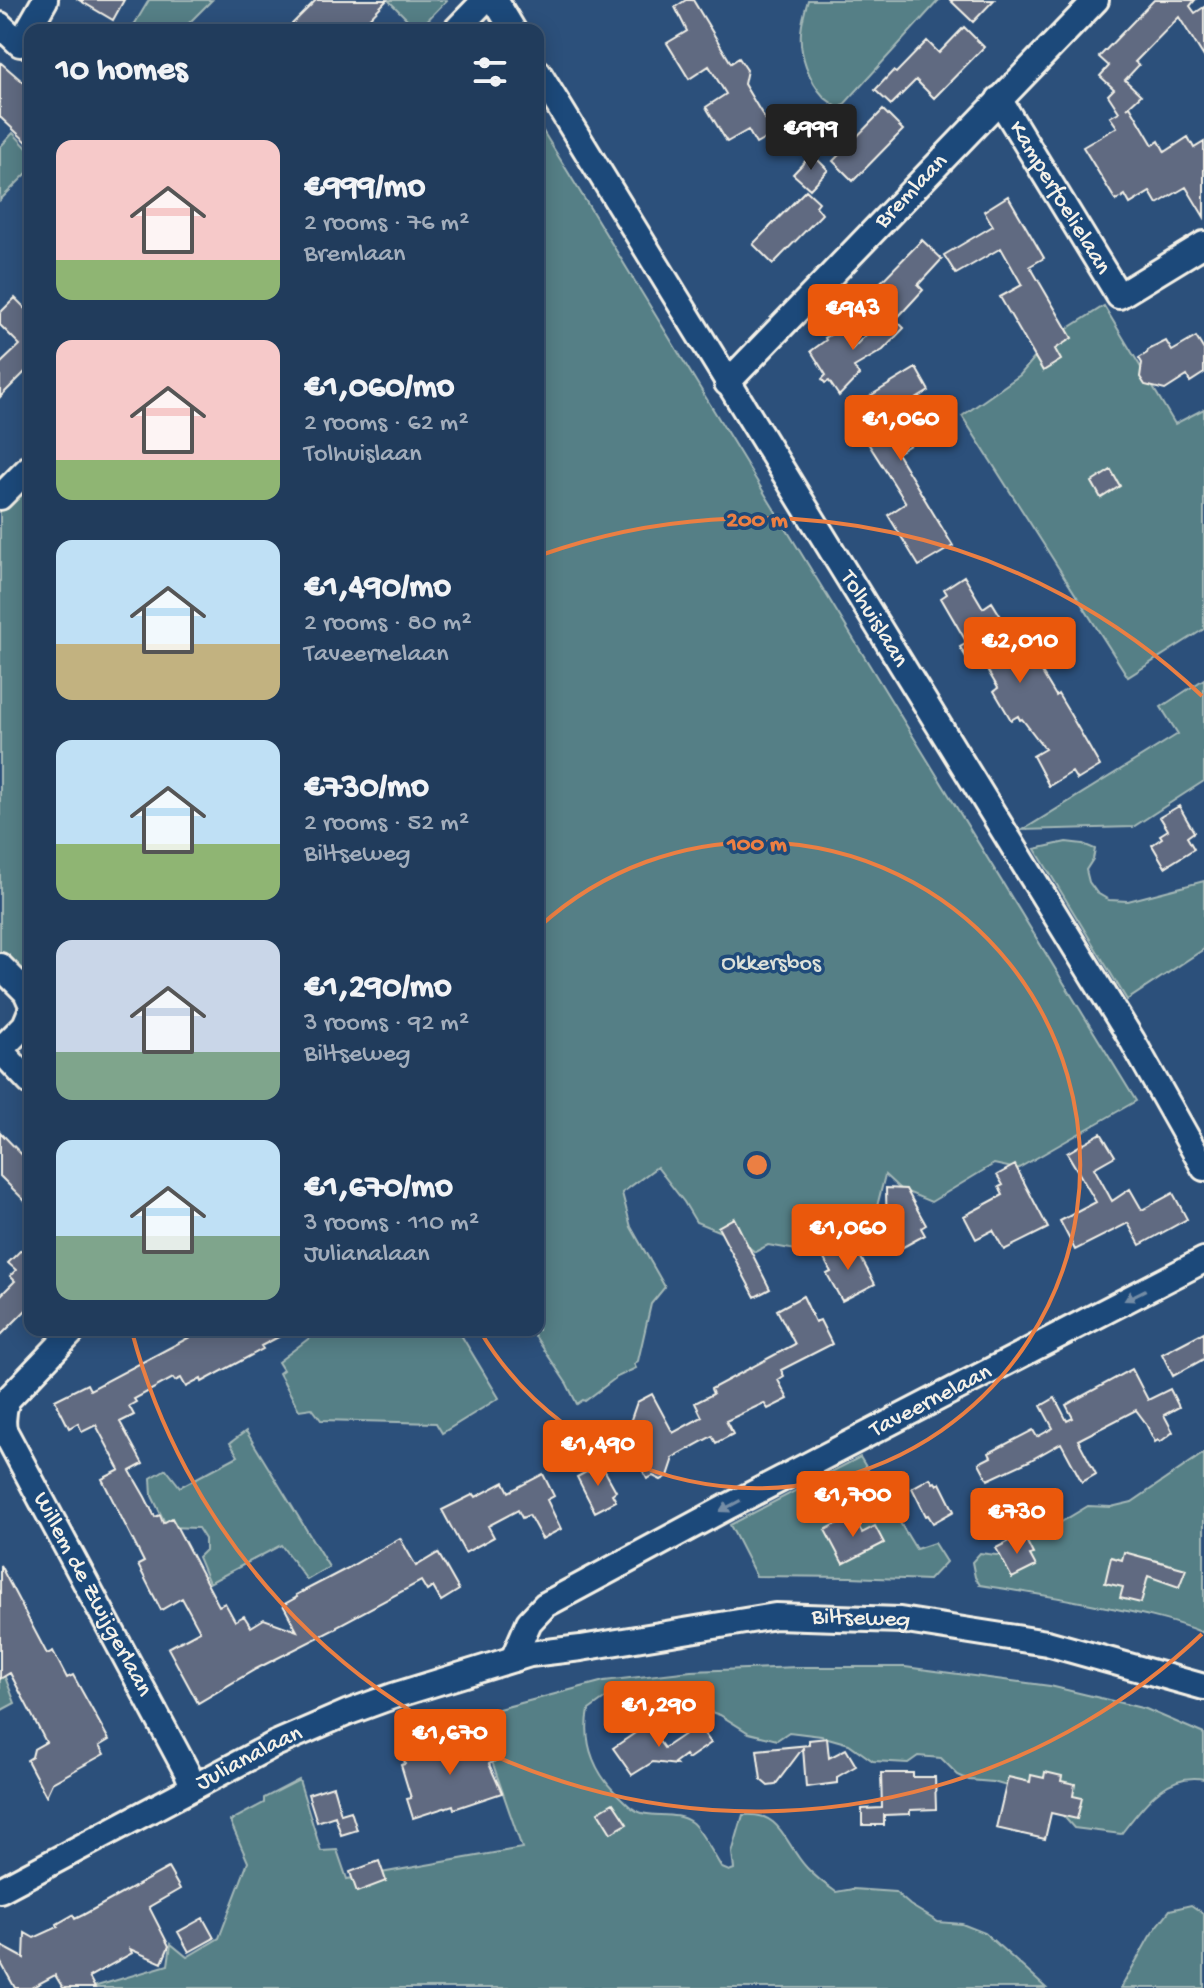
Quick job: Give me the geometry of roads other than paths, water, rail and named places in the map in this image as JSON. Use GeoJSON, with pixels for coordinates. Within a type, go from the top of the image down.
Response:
{"type":"FeatureCollection","features":[{"type":"Feature","properties":{"kind":"street"},"geometry":{"type":"LineString","coordinates":[[35,24],[45,0]]}},
{"type":"Feature","properties":{"kind":"street"},"geometry":{"type":"LineString","coordinates":[[462,24],[485,0]]}},
{"type":"Feature","properties":{"kind":"street"},"geometry":{"type":"LineString","coordinates":[[495,0],[509,24]]}},
{"type":"Feature","properties":{"kind":"street","name":"Bremlaan"},"geometry":{"type":"LineString","coordinates":[[727,383],[1096,0]]}},
{"type":"Feature","properties":{"kind":"street"},"geometry":{"type":"LineString","coordinates":[[0,25],[24,48]]}},
{"type":"Feature","properties":{"kind":"street","name":"Tolhuislaan"},"geometry":{"type":"LineString","coordinates":[[544,82],[1132,1040],[1204,1168]]}},
{"type":"Feature","properties":{"kind":"street","name":"Kamperfoelielaan"},"geometry":{"type":"LineString","coordinates":[[999,99],[1119,296],[1204,244]]}},
{"type":"Feature","properties":{"kind":"street"},"geometry":{"type":"LineString","coordinates":[[0,497],[24,473]]}},
{"type":"Feature","properties":{"kind":"street"},"geometry":{"type":"LineString","coordinates":[[0,966],[24,990]]}},
{"type":"Feature","properties":{"kind":"street"},"geometry":{"type":"LineString","coordinates":[[24,1026],[0,1050],[24,1076]]}},
{"type":"Feature","properties":{"kind":"street","name":"Taveernelaan"},"geometry":{"type":"LineString","coordinates":[[513,1659],[529,1622],[545,1605],[727,1507],[1204,1260]]}},
{"type":"Feature","properties":{"kind":"street","name":"Willem de Zwijgerlaan"},"geometry":{"type":"LineString","coordinates":[[68,1336],[7,1400],[2,1420],[4,1430],[193,1787]]}},
{"type":"Feature","properties":{"kind":"street","name":"Biltseweg"},"geometry":{"type":"LineString","coordinates":[[513,1659],[775,1616],[900,1620],[1047,1643],[1204,1687]]}},
{"type":"Feature","properties":{"kind":"street","name":"Julianalaan"},"geometry":{"type":"LineString","coordinates":[[0,1890],[275,1744],[393,1696],[513,1659]]}},
{"type":"Feature","properties":{"kind":"park label","name":"Okkersbos"},"geometry":{"type":"Point","coordinates":[771,964]}}]}
